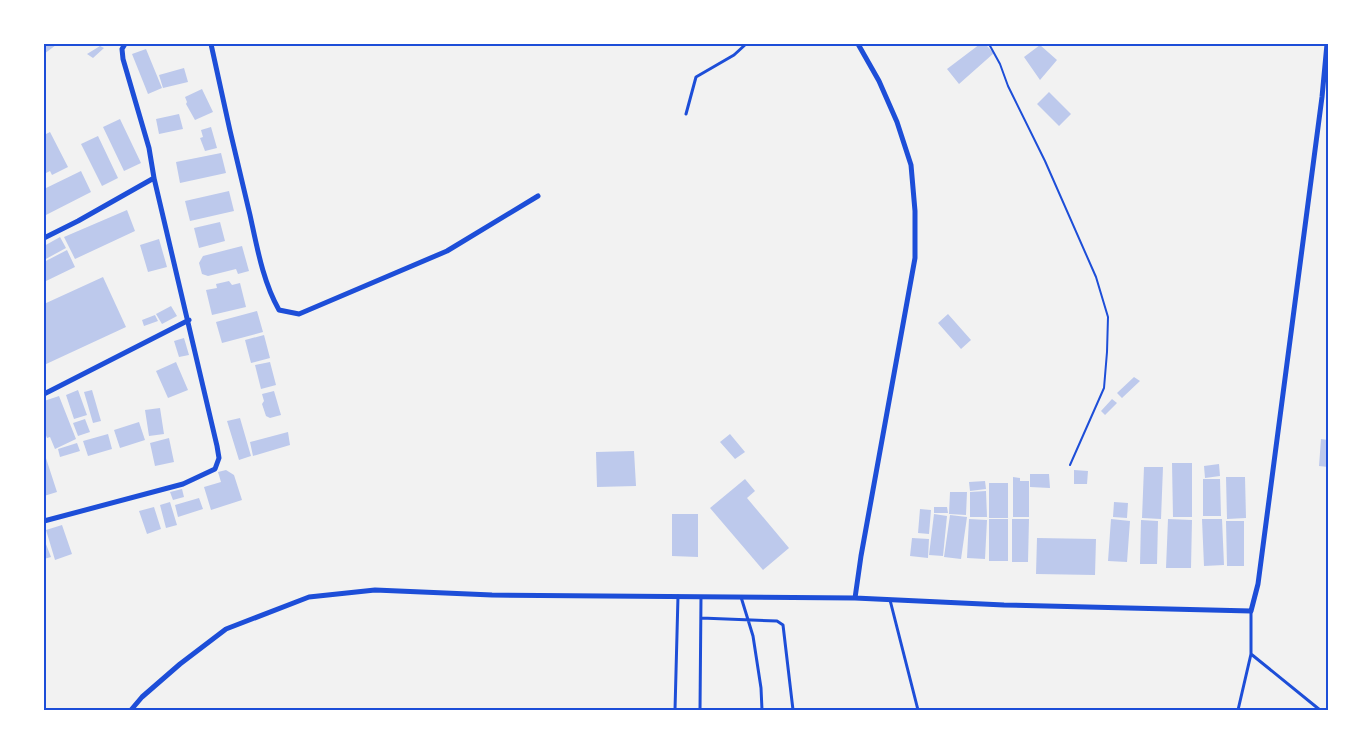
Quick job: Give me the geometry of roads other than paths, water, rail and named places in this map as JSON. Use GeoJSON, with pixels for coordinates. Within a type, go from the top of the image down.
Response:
{"type":"FeatureCollection","features":[{"type":"Feature","properties":{"kind":"street"},"geometry":{"type":"LineString","coordinates":[[44,521],[182,484],[214,469],[218,458],[217,446],[154,178],[149,148],[123,58],[122,49],[125,44]]}},
{"type":"Feature","properties":{"kind":"street"},"geometry":{"type":"LineString","coordinates":[[211,44],[229,130],[270,295],[279,310],[299,314],[447,251],[538,196]]}},
{"type":"Feature","properties":{"kind":"street"},"geometry":{"type":"LineString","coordinates":[[855,598],[862,546],[915,258],[916,211],[911,165],[898,122],[879,81],[858,44]]}},
{"type":"Feature","properties":{"kind":"street"},"geometry":{"type":"LineString","coordinates":[[131,710],[142,696],[226,629],[309,597],[375,590],[492,595],[855,598],[1004,605],[1251,611],[1258,584],[1322,97],[1327,44]]}},
{"type":"Feature","properties":{"kind":"street"},"geometry":{"type":"LineString","coordinates":[[44,238],[154,178]]}},
{"type":"Feature","properties":{"kind":"street"},"geometry":{"type":"LineString","coordinates":[[44,394],[188,320]]}},
{"type":"Feature","properties":{"kind":"lane"},"geometry":{"type":"LineString","coordinates":[[686,114],[696,77],[734,55],[746,44]]}},
{"type":"Feature","properties":{"kind":"lane"},"geometry":{"type":"LineString","coordinates":[[675,710],[678,596]]}},
{"type":"Feature","properties":{"kind":"lane"},"geometry":{"type":"LineString","coordinates":[[700,710],[702,596]]}},
{"type":"Feature","properties":{"kind":"lane"},"geometry":{"type":"LineString","coordinates":[[740,597],[752,636],[761,688],[762,710]]}},
{"type":"Feature","properties":{"kind":"lane"},"geometry":{"type":"LineString","coordinates":[[890,600],[918,710]]}},
{"type":"Feature","properties":{"kind":"lane"},"geometry":{"type":"LineString","coordinates":[[1238,710],[1251,654],[1251,611]]}},
{"type":"Feature","properties":{"kind":"lane"},"geometry":{"type":"LineString","coordinates":[[701,618],[777,621],[783,625],[793,710]]}},
{"type":"Feature","properties":{"kind":"lane"},"geometry":{"type":"LineString","coordinates":[[1251,654],[1320,710]]}}]}
